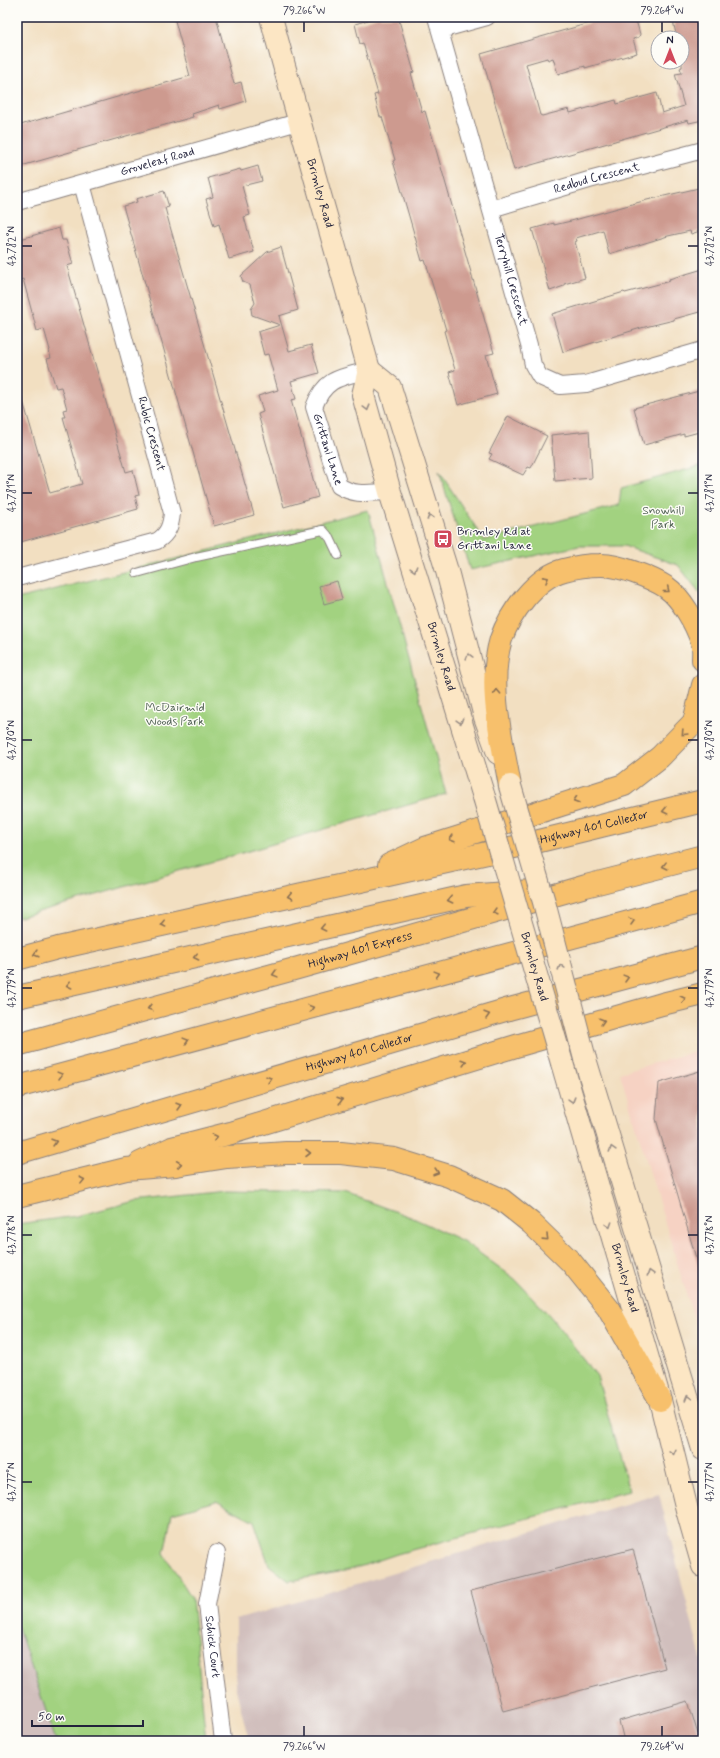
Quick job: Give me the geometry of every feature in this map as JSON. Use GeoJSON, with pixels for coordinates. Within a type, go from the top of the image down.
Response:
{"type":"FeatureCollection","features":[{"type":"Feature","properties":{"kind":"highway"},"geometry":{"type":"LineString","coordinates":[[510,786],[497,710],[496,668],[502,639],[517,608],[535,585],[563,570],[602,565],[634,572],[666,587],[684,605],[702,643],[703,660]]}},
{"type":"Feature","properties":{"kind":"highway"},"geometry":{"type":"LineString","coordinates":[[355,881],[425,848],[624,785],[660,758],[694,722],[703,685]]}},
{"type":"Feature","properties":{"kind":"highway","name":"Highway 401 Collector"},"geometry":{"type":"LineString","coordinates":[[17,960],[58,948],[355,881],[519,846],[703,801]]}},
{"type":"Feature","properties":{"kind":"highway","name":"Highway 401 Express"},"geometry":{"type":"LineString","coordinates":[[17,1044],[298,968],[586,886],[703,856]]}},
{"type":"Feature","properties":{"kind":"highway"},"geometry":{"type":"LineString","coordinates":[[17,997],[466,896],[586,886]]}},
{"type":"Feature","properties":{"kind":"highway"},"geometry":{"type":"LineString","coordinates":[[19,1087],[703,902]]}},
{"type":"Feature","properties":{"kind":"highway","name":"Highway 401 Collector"},"geometry":{"type":"LineString","coordinates":[[17,1153],[508,1009],[703,957]]}},
{"type":"Feature","properties":{"kind":"highway"},"geometry":{"type":"LineString","coordinates":[[126,1169],[172,1148],[231,1133],[531,1042],[662,1004],[703,994]]}},
{"type":"Feature","properties":{"kind":"highway"},"geometry":{"type":"LineString","coordinates":[[17,1196],[126,1169],[176,1165],[227,1157],[286,1153],[342,1153],[394,1159],[449,1176],[502,1200],[531,1224],[571,1262],[608,1308],[660,1400]]}},
{"type":"Feature","properties":{"kind":"main road","name":"Brimley Road"},"geometry":{"type":"LineString","coordinates":[[270,17],[298,122],[326,212],[369,370],[363,395],[390,492],[484,796],[562,1063],[660,1400],[687,1510],[703,1566]]}},
{"type":"Feature","properties":{"kind":"main road","name":"Brimley Road"},"geometry":{"type":"LineString","coordinates":[[369,370],[390,387],[446,571],[485,717],[510,786],[544,902],[585,1059],[703,1448]]}},
{"type":"Feature","properties":{"kind":"street"},"geometry":{"type":"LineString","coordinates":[[438,24],[487,17]]}},
{"type":"Feature","properties":{"kind":"street","name":"Terryhill Crescent"},"geometry":{"type":"LineString","coordinates":[[438,24],[529,345],[533,365],[540,377],[560,386],[586,384],[703,350]]}},
{"type":"Feature","properties":{"kind":"street","name":"Groveleaf Road"},"geometry":{"type":"LineString","coordinates":[[17,202],[298,122]]}},
{"type":"Feature","properties":{"kind":"street","name":"Redbud Crescent"},"geometry":{"type":"LineString","coordinates":[[491,209],[589,180],[703,150]]}},
{"type":"Feature","properties":{"kind":"street","name":"Rubic Crescent"},"geometry":{"type":"LineString","coordinates":[[17,578],[157,541],[162,538],[170,527],[172,513],[82,184]]}},
{"type":"Feature","properties":{"kind":"street","name":"Grittani Lane"},"geometry":{"type":"LineString","coordinates":[[369,370],[338,378],[331,382],[319,394],[314,407],[339,486],[346,491],[358,494],[390,492]]}},
{"type":"Feature","properties":{"kind":"street","name":"Schick Court"},"geometry":{"type":"LineString","coordinates":[[217,1554],[207,1604],[223,1741]]}},
{"type":"Feature","properties":{"kind":"lane"},"geometry":{"type":"LineString","coordinates":[[137,573],[204,555],[275,542],[323,530],[330,538],[338,555]]}},
{"type":"Feature","properties":{"kind":"shaded area"},"geometry":{"type":"Polygon","coordinates":[[[703,1049],[703,1349],[620,1073],[703,1049]]]}},
{"type":"Feature","properties":{"kind":"shaded area"},"geometry":{"type":"Polygon","coordinates":[[[659,1494],[703,1666],[703,1741],[249,1741],[236,1689],[236,1620],[659,1494]]]}},
{"type":"Feature","properties":{"kind":"shaded area"},"geometry":{"type":"Polygon","coordinates":[[[17,1624],[31,1665],[56,1741],[17,1741],[17,1624]]]}},
{"type":"Feature","properties":{"kind":"green space","name":"Snowhill Park"},"geometry":{"type":"Polygon","coordinates":[[[703,465],[703,597],[678,565],[624,546],[579,546],[470,570],[439,471],[484,540],[619,505],[621,488],[703,465]]]}},
{"type":"Feature","properties":{"kind":"green space","name":"McDairmid Woods Park"},"geometry":{"type":"Polygon","coordinates":[[[368,510],[446,794],[17,918],[17,599],[368,510]]]}},
{"type":"Feature","properties":{"kind":"green space"},"geometry":{"type":"Polygon","coordinates":[[[224,1191],[345,1193],[413,1218],[463,1241],[515,1279],[550,1316],[597,1376],[629,1491],[397,1554],[350,1570],[289,1581],[269,1565],[254,1521],[216,1501],[172,1513],[164,1554],[192,1598],[206,1741],[56,1741],[17,1624],[17,1224],[77,1216],[135,1201],[224,1191]]]}},
{"type":"Feature","properties":{"kind":"building"},"geometry":{"type":"Polygon","coordinates":[[[174,17],[216,17],[234,84],[241,82],[246,101],[220,109],[219,105],[192,114],[193,117],[21,166],[17,152],[17,126],[190,76],[174,17]]]}},
{"type":"Feature","properties":{"kind":"building"},"geometry":{"type":"Polygon","coordinates":[[[378,17],[398,17],[414,72],[411,73],[422,112],[425,111],[494,353],[486,355],[497,394],[458,405],[449,372],[455,370],[444,331],[446,330],[425,260],[422,261],[393,161],[395,160],[374,95],[378,94],[363,43],[360,44],[355,24],[378,17]]]}},
{"type":"Feature","properties":{"kind":"building"},"geometry":{"type":"Polygon","coordinates":[[[611,17],[635,17],[640,34],[639,37],[633,39],[637,53],[558,74],[553,58],[548,60],[547,58],[526,64],[540,115],[542,116],[569,109],[570,113],[616,100],[617,104],[657,93],[662,113],[684,106],[675,74],[682,73],[681,70],[690,70],[690,30],[675,30],[672,17],[700,17],[703,29],[703,120],[689,123],[688,120],[514,170],[481,54],[611,17]]]}},
{"type":"Feature","properties":{"kind":"building"},"geometry":{"type":"Polygon","coordinates":[[[258,166],[262,181],[242,186],[250,215],[244,217],[254,252],[229,259],[219,224],[214,226],[206,199],[213,197],[208,178],[240,169],[241,171],[258,166]]]}},
{"type":"Feature","properties":{"kind":"building"},"geometry":{"type":"Polygon","coordinates":[[[703,187],[703,230],[691,234],[690,231],[668,236],[609,254],[603,230],[576,238],[577,241],[575,242],[585,278],[564,284],[564,286],[550,291],[532,229],[554,223],[554,225],[571,221],[647,200],[703,187]]]}},
{"type":"Feature","properties":{"kind":"building"},"geometry":{"type":"Polygon","coordinates":[[[164,191],[169,207],[165,208],[171,230],[254,515],[214,526],[123,206],[137,202],[136,199],[164,191]]]}},
{"type":"Feature","properties":{"kind":"building"},"geometry":{"type":"Polygon","coordinates":[[[59,228],[62,240],[66,240],[73,264],[67,266],[126,472],[133,470],[139,495],[135,496],[138,509],[17,543],[17,392],[20,391],[50,493],[82,484],[63,417],[65,417],[63,410],[67,409],[61,387],[56,388],[47,359],[51,358],[44,329],[37,331],[23,279],[17,281],[17,240],[59,228]]]}},
{"type":"Feature","properties":{"kind":"building"},"geometry":{"type":"Polygon","coordinates":[[[281,247],[298,310],[279,316],[289,351],[311,345],[319,373],[291,381],[296,399],[291,400],[318,497],[284,507],[258,414],[263,412],[258,396],[278,390],[268,354],[264,355],[258,332],[280,325],[252,315],[251,309],[255,303],[250,285],[243,282],[241,276],[267,252],[281,247]]]}},
{"type":"Feature","properties":{"kind":"building"},"geometry":{"type":"Polygon","coordinates":[[[703,269],[703,311],[563,352],[552,314],[624,292],[625,293],[670,281],[669,279],[703,269]]]}},
{"type":"Feature","properties":{"kind":"building"},"geometry":{"type":"Polygon","coordinates":[[[703,390],[703,431],[684,436],[684,434],[644,445],[634,408],[703,390]]]}},
{"type":"Feature","properties":{"kind":"building"},"geometry":{"type":"Polygon","coordinates":[[[508,416],[547,436],[531,468],[528,467],[523,475],[489,459],[492,454],[489,453],[508,416]]]}},
{"type":"Feature","properties":{"kind":"building"},"geometry":{"type":"Polygon","coordinates":[[[589,431],[592,478],[555,481],[551,435],[589,431]]]}},
{"type":"Feature","properties":{"kind":"building"},"geometry":{"type":"Polygon","coordinates":[[[337,581],[342,599],[324,604],[319,586],[337,581]]]}},
{"type":"Feature","properties":{"kind":"building"},"geometry":{"type":"Polygon","coordinates":[[[703,1070],[703,1272],[700,1272],[656,1119],[659,1083],[703,1070]]]}},
{"type":"Feature","properties":{"kind":"building"},"geometry":{"type":"Polygon","coordinates":[[[633,1549],[665,1668],[503,1711],[471,1591],[633,1549]]]}},
{"type":"Feature","properties":{"kind":"building"},"geometry":{"type":"Polygon","coordinates":[[[688,1701],[700,1741],[624,1741],[619,1721],[688,1701]]]}},
{"type":"Feature","properties":{"kind":"place","name":"Brimley Rd at Grittani Lane"},"geometry":{"type":"Point","coordinates":[443,539]}}]}
